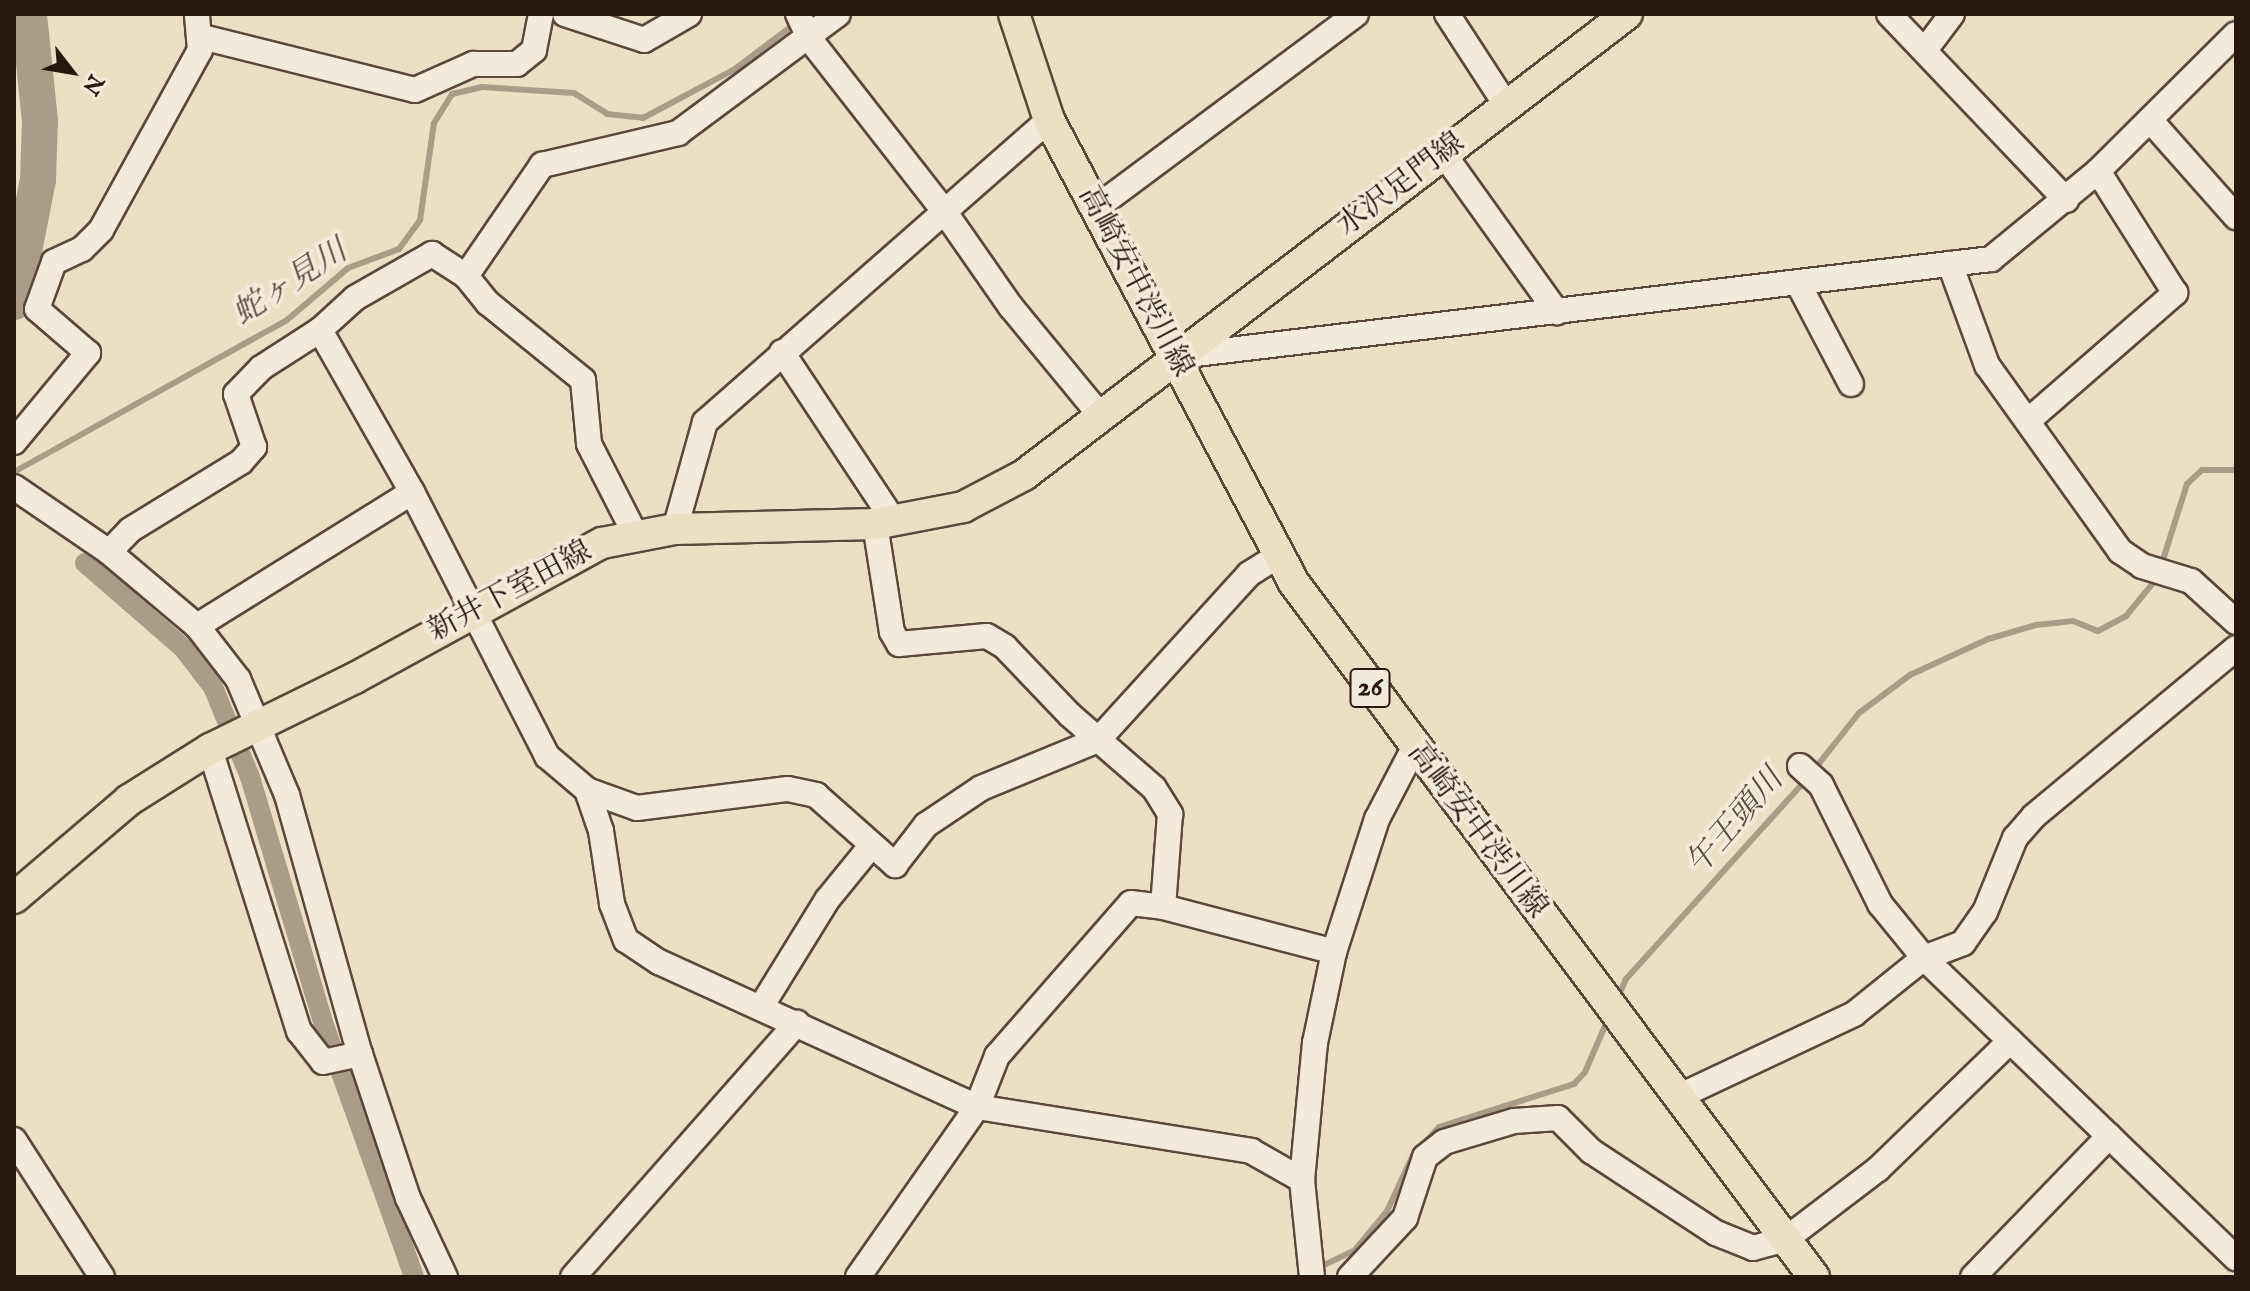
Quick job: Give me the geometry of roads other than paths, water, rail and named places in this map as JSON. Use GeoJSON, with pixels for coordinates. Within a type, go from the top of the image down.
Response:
{"type":"FeatureCollection","features":[{"type":"Feature","properties":{"kind":"main road","name":"高崎安中渋川線"},"geometry":{"type":"LineString","coordinates":[[1014,14],[1049,120],[1280,555],[1414,748],[1814,1277]]}},
{"type":"Feature","properties":{"kind":"main road","name":"水沢足門線"},"geometry":{"type":"LineString","coordinates":[[1176,356],[1627,14]]}},
{"type":"Feature","properties":{"kind":"main road","name":"新井下室田線"},"geometry":{"type":"LineString","coordinates":[[14,898],[129,800],[210,749],[259,721],[355,678],[602,543],[675,529],[884,522],[963,507],[1024,475],[1176,356]]}},
{"type":"Feature","properties":{"kind":"street"},"geometry":{"type":"LineString","coordinates":[[14,442],[88,353],[37,309],[54,262],[82,249],[101,230],[200,50],[199,26],[415,90],[473,64],[517,64],[534,50],[541,14]]}},
{"type":"Feature","properties":{"kind":"street"},"geometry":{"type":"LineString","coordinates":[[565,14],[644,40],[689,14]]}},
{"type":"Feature","properties":{"kind":"street"},"geometry":{"type":"LineString","coordinates":[[798,14],[809,38],[944,211],[1011,307],[1101,416]]}},
{"type":"Feature","properties":{"kind":"street"},"geometry":{"type":"LineString","coordinates":[[466,276],[542,165],[617,143],[678,133],[838,14]]}},
{"type":"Feature","properties":{"kind":"street"},"geometry":{"type":"LineString","coordinates":[[1096,208],[1356,14]]}},
{"type":"Feature","properties":{"kind":"street"},"geometry":{"type":"LineString","coordinates":[[1447,14],[1506,105]]}},
{"type":"Feature","properties":{"kind":"street"},"geometry":{"type":"LineString","coordinates":[[1889,14],[2066,200]]}},
{"type":"Feature","properties":{"kind":"street"},"geometry":{"type":"LineString","coordinates":[[1925,50],[1952,14]]}},
{"type":"Feature","properties":{"kind":"street"},"geometry":{"type":"LineString","coordinates":[[1176,356],[1991,259],[2098,171],[2236,34]]}},
{"type":"Feature","properties":{"kind":"street"},"geometry":{"type":"LineString","coordinates":[[675,529],[705,422],[1049,120]]}},
{"type":"Feature","properties":{"kind":"street"},"geometry":{"type":"LineString","coordinates":[[2150,120],[2236,217]]}},
{"type":"Feature","properties":{"kind":"street"},"geometry":{"type":"LineString","coordinates":[[1443,153],[1557,312]]}},
{"type":"Feature","properties":{"kind":"street"},"geometry":{"type":"LineString","coordinates":[[2029,420],[2175,293],[2098,171]]}},
{"type":"Feature","properties":{"kind":"street"},"geometry":{"type":"LineString","coordinates":[[109,552],[130,530],[241,462],[254,447],[236,394],[261,368],[320,330],[355,298],[432,254],[466,276],[488,303],[583,380],[589,444],[636,536]]}},
{"type":"Feature","properties":{"kind":"street"},"geometry":{"type":"LineString","coordinates":[[1950,264],[1987,365],[2120,551],[2161,572],[2191,581],[2236,622]]}},
{"type":"Feature","properties":{"kind":"street"},"geometry":{"type":"LineString","coordinates":[[1798,283],[1851,384]]}},
{"type":"Feature","properties":{"kind":"street"},"geometry":{"type":"LineString","coordinates":[[320,330],[412,492],[547,756],[587,790],[637,808],[788,789],[816,795],[895,865],[926,825],[981,788],[1098,740],[1249,574],[1280,555]]}},
{"type":"Feature","properties":{"kind":"street"},"geometry":{"type":"LineString","coordinates":[[782,352],[884,522],[892,632],[899,644],[987,636],[1005,647],[1098,740],[1154,788],[1170,814],[1163,907]]}},
{"type":"Feature","properties":{"kind":"street"},"geometry":{"type":"LineString","coordinates":[[14,487],[109,552],[197,626],[238,679],[259,721],[287,795],[360,1054],[408,1198],[445,1277]]}},
{"type":"Feature","properties":{"kind":"street"},"geometry":{"type":"LineString","coordinates":[[197,626],[412,492]]}},
{"type":"Feature","properties":{"kind":"street"},"geometry":{"type":"LineString","coordinates":[[1680,1096],[1854,1014],[1924,958],[1963,943],[1985,912],[1995,877],[2015,838],[2034,816],[2236,648]]}},
{"type":"Feature","properties":{"kind":"street"},"geometry":{"type":"LineString","coordinates":[[1312,1277],[1302,1180],[1315,1043],[1334,952],[1377,819],[1414,748]]}},
{"type":"Feature","properties":{"kind":"street"},"geometry":{"type":"LineString","coordinates":[[210,749],[299,1031],[323,1062],[360,1054]]}},
{"type":"Feature","properties":{"kind":"street"},"geometry":{"type":"LineString","coordinates":[[1800,766],[1821,785],[1880,904],[1924,958],[2236,1258]]}},
{"type":"Feature","properties":{"kind":"street"},"geometry":{"type":"LineString","coordinates":[[587,790],[601,831],[612,904],[626,940],[659,962],[977,1107],[1251,1151],[1302,1180]]}},
{"type":"Feature","properties":{"kind":"street"},"geometry":{"type":"LineString","coordinates":[[761,1007],[827,900],[871,846]]}},
{"type":"Feature","properties":{"kind":"street"},"geometry":{"type":"LineString","coordinates":[[858,1277],[977,1107],[997,1056],[1131,903],[1163,907],[1334,952]]}},
{"type":"Feature","properties":{"kind":"street"},"geometry":{"type":"LineString","coordinates":[[573,1277],[797,1023]]}},
{"type":"Feature","properties":{"kind":"street"},"geometry":{"type":"LineString","coordinates":[[1350,1277],[1405,1218],[1425,1157],[1444,1142],[1514,1121],[1558,1118],[1591,1151],[1716,1233],[1753,1248],[1786,1239],[1878,1169],[2010,1041]]}},
{"type":"Feature","properties":{"kind":"street"},"geometry":{"type":"LineString","coordinates":[[1973,1277],[2109,1136]]}},
{"type":"Feature","properties":{"kind":"street"},"geometry":{"type":"LineString","coordinates":[[14,1140],[102,1277]]}},
{"type":"Feature","properties":{"kind":"waterway"},"geometry":{"type":"LineString","coordinates":[[14,302],[38,180],[40,121],[29,14]]}},
{"type":"Feature","properties":{"kind":"waterway","name":"蛇ヶ見川"},"geometry":{"type":"LineString","coordinates":[[14,472],[287,320],[348,268],[399,249],[420,220],[434,123],[452,94],[482,87],[574,93],[607,114],[643,118],[735,69],[797,22]]}},
{"type":"Feature","properties":{"kind":"waterway","name":"午王頭川"},"geometry":{"type":"LineString","coordinates":[[2161,566],[2187,484],[2202,470],[2236,470]]}},
{"type":"Feature","properties":{"kind":"waterway"},"geometry":{"type":"LineString","coordinates":[[85,563],[183,648],[213,687],[250,777],[325,1028],[414,1277]]}},
{"type":"Feature","properties":{"kind":"waterway","name":"午王頭川"},"geometry":{"type":"LineString","coordinates":[[1813,771],[1859,713],[1910,675],[1988,639],[2036,625],[2073,621],[2098,631],[2126,616],[2158,577]]}},
{"type":"Feature","properties":{"kind":"waterway","name":"午王頭川"},"geometry":{"type":"LineString","coordinates":[[1618,997],[1626,979],[1806,780]]}},
{"type":"Feature","properties":{"kind":"waterway","name":"午王頭川"},"geometry":{"type":"LineString","coordinates":[[1318,1268],[1355,1250],[1387,1211],[1413,1155],[1439,1127],[1574,1084],[1585,1072],[1608,1019]]}}]}
